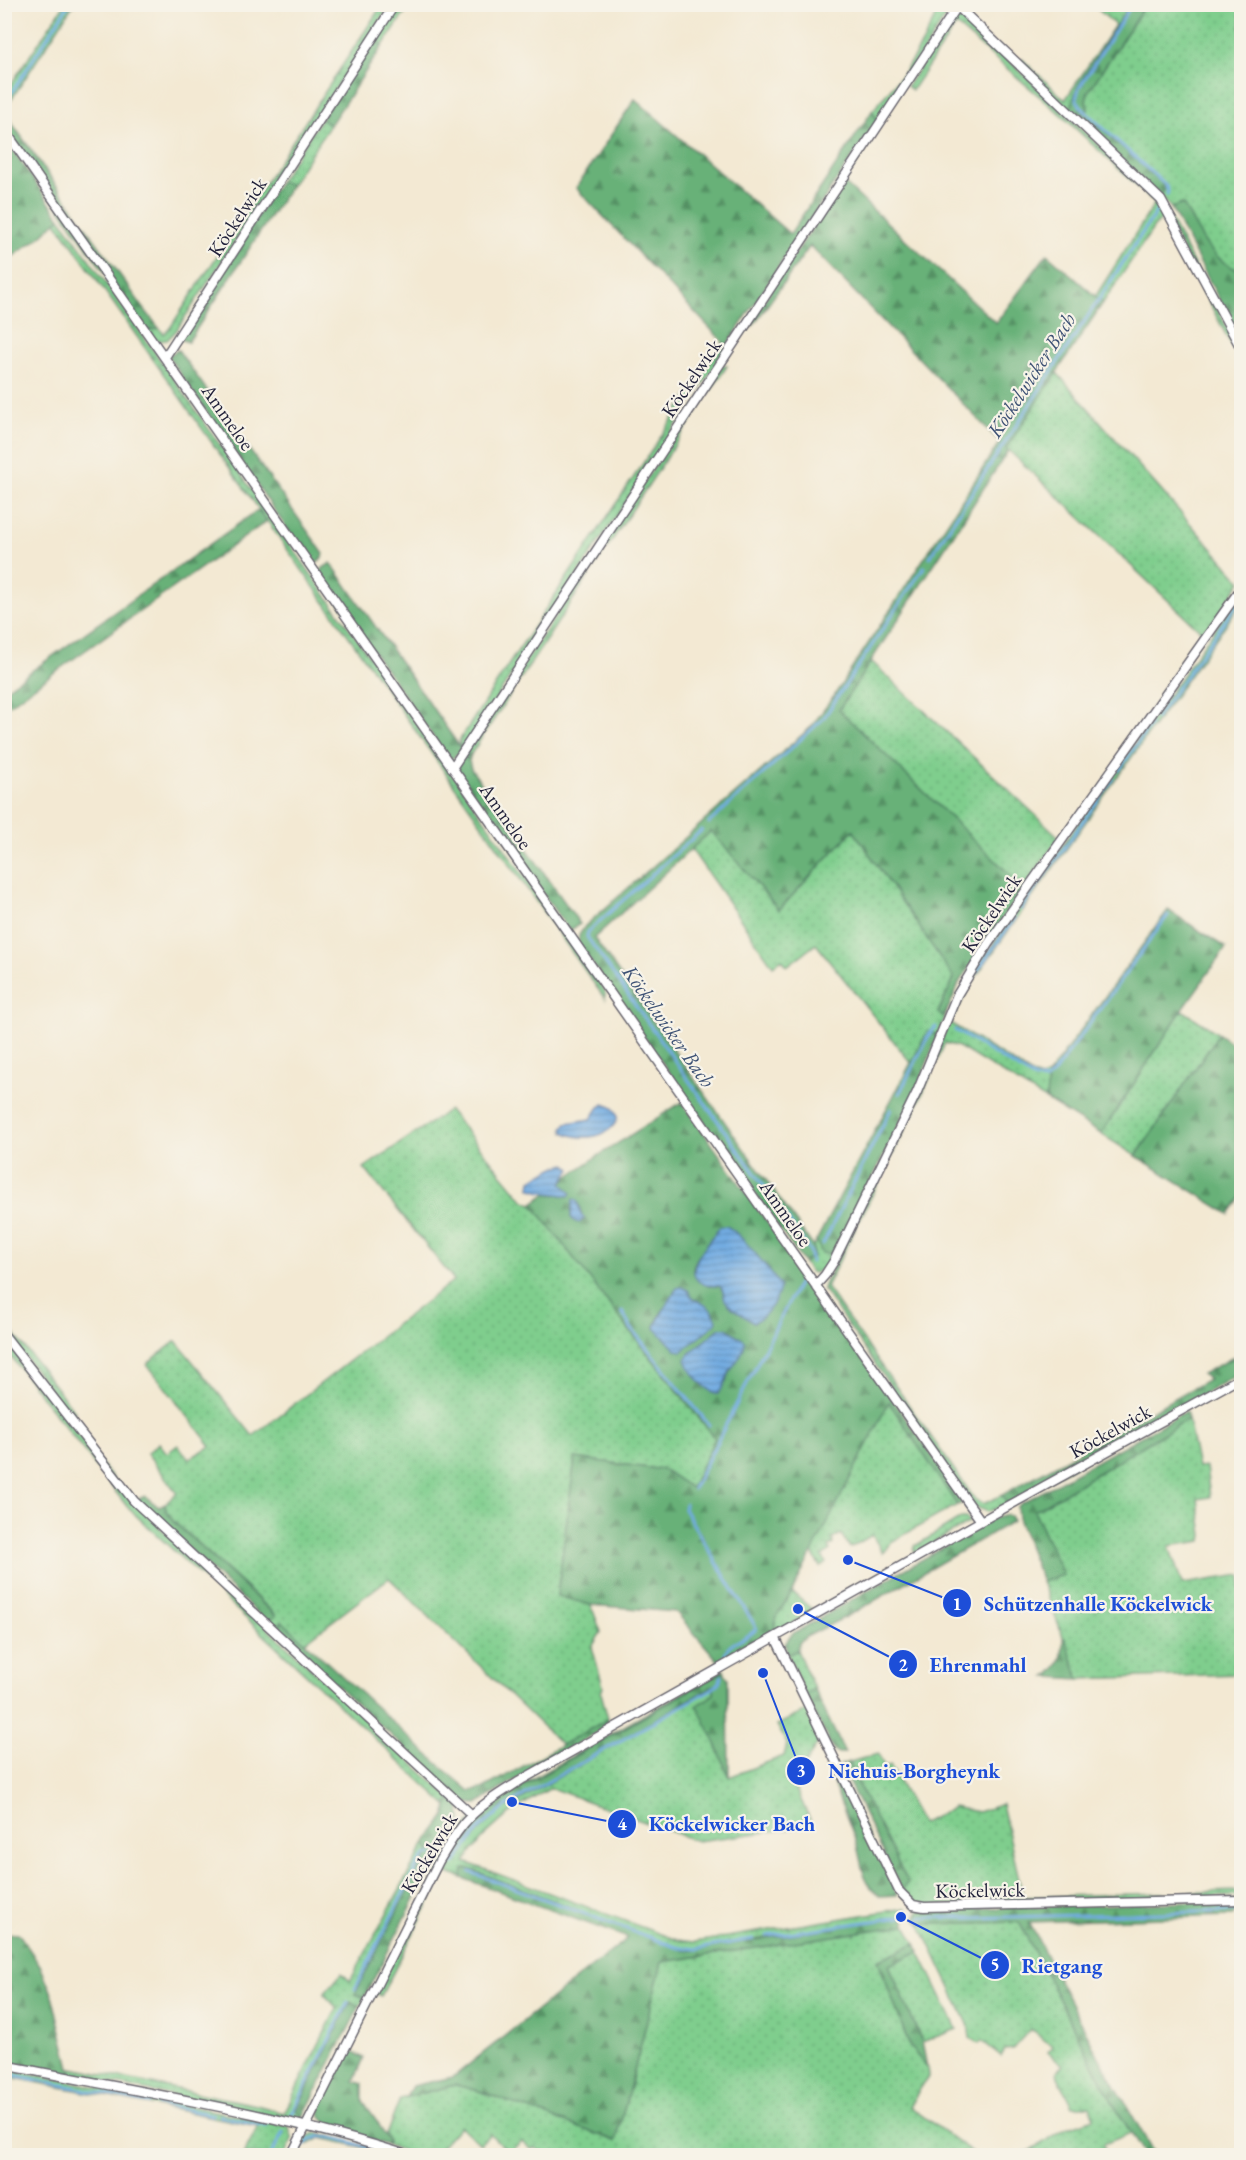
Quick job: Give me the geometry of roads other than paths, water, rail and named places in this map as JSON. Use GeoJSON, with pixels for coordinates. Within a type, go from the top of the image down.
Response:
{"type":"FeatureCollection","features":[{"type":"Feature","properties":{"kind":"street","name":"Köckelwick"},"geometry":{"type":"LineString","coordinates":[[165,357],[395,4]]}},
{"type":"Feature","properties":{"kind":"street","name":"Köckelwick"},"geometry":{"type":"LineString","coordinates":[[452,768],[957,5],[1161,200],[1242,350]]}},
{"type":"Feature","properties":{"kind":"street","name":"Ammeloe"},"geometry":{"type":"LineString","coordinates":[[4,129],[981,1521]]}},
{"type":"Feature","properties":{"kind":"street","name":"Köckelwick"},"geometry":{"type":"LineString","coordinates":[[816,1285],[834,1261],[917,1092],[957,995],[988,944],[1242,587]]}},
{"type":"Feature","properties":{"kind":"street"},"geometry":{"type":"LineString","coordinates":[[4,1335],[134,1501],[472,1815]]}},
{"type":"Feature","properties":{"kind":"street","name":"Köckelwick"},"geometry":{"type":"LineString","coordinates":[[291,2156],[439,1861],[458,1831],[472,1815],[523,1779],[1242,1377]]}},
{"type":"Feature","properties":{"kind":"street","name":"Köckelwick"},"geometry":{"type":"LineString","coordinates":[[775,1637],[899,1892],[913,1905],[924,1907],[1242,1900]]}},
{"type":"Feature","properties":{"kind":"street"},"geometry":{"type":"LineString","coordinates":[[4,2065],[356,2138],[410,2156]]}},
{"type":"Feature","properties":{"kind":"water"},"geometry":{"type":"Polygon","coordinates":[[[604,1104],[614,1109],[617,1115],[616,1122],[610,1129],[590,1137],[577,1137],[564,1132],[563,1128],[567,1123],[591,1119],[599,1107],[604,1104]]]}},
{"type":"Feature","properties":{"kind":"water"},"geometry":{"type":"Polygon","coordinates":[[[566,1164],[571,1169],[562,1183],[571,1193],[569,1196],[530,1188],[531,1180],[555,1167],[566,1164]]]}},
{"type":"Feature","properties":{"kind":"water"},"geometry":{"type":"Polygon","coordinates":[[[573,1199],[577,1200],[581,1215],[585,1218],[579,1223],[571,1217],[573,1199]]]}},
{"type":"Feature","properties":{"kind":"water"},"geometry":{"type":"Polygon","coordinates":[[[726,1226],[747,1244],[780,1286],[771,1307],[754,1322],[727,1303],[720,1286],[706,1285],[694,1274],[698,1257],[704,1248],[720,1227],[726,1226]]]}},
{"type":"Feature","properties":{"kind":"water"},"geometry":{"type":"Polygon","coordinates":[[[682,1287],[688,1290],[694,1299],[709,1308],[717,1320],[682,1351],[676,1350],[655,1328],[677,1288],[682,1287]]]}},
{"type":"Feature","properties":{"kind":"water"},"geometry":{"type":"Polygon","coordinates":[[[720,1328],[726,1328],[745,1341],[742,1352],[718,1394],[708,1389],[699,1380],[686,1360],[689,1354],[720,1328]]]}},
{"type":"Feature","properties":{"kind":"waterway"},"geometry":{"type":"LineString","coordinates":[[7,94],[12,92],[69,4]]}},
{"type":"Feature","properties":{"kind":"waterway","name":"Köckelwicker Bach"},"geometry":{"type":"LineString","coordinates":[[1132,4],[1079,88],[1076,98],[1087,113],[1165,185],[1168,190],[1167,195]]}},
{"type":"Feature","properties":{"kind":"waterway","name":"Köckelwicker Bach"},"geometry":{"type":"LineString","coordinates":[[930,557],[1158,209]]}},
{"type":"Feature","properties":{"kind":"waterway","name":"Köckelwicker Bach"},"geometry":{"type":"LineString","coordinates":[[709,823],[823,719],[924,567]]}},
{"type":"Feature","properties":{"kind":"waterway"},"geometry":{"type":"LineString","coordinates":[[1156,718],[1242,597]]}},
{"type":"Feature","properties":{"kind":"waterway"},"geometry":{"type":"LineString","coordinates":[[1119,770],[1151,724]]}},
{"type":"Feature","properties":{"kind":"waterway"},"geometry":{"type":"LineString","coordinates":[[1021,909],[1113,779]]}},
{"type":"Feature","properties":{"kind":"waterway","name":"Köckelwicker Bach"},"geometry":{"type":"LineString","coordinates":[[702,830],[592,928],[587,937],[810,1251],[811,1262]]}},
{"type":"Feature","properties":{"kind":"waterway"},"geometry":{"type":"LineString","coordinates":[[955,1030],[1035,1079],[1045,1081],[1053,1074],[1168,915]]}},
{"type":"Feature","properties":{"kind":"waterway"},"geometry":{"type":"LineString","coordinates":[[976,972],[1015,918]]}},
{"type":"Feature","properties":{"kind":"waterway"},"geometry":{"type":"LineString","coordinates":[[899,1094],[931,1031],[936,1027]]}},
{"type":"Feature","properties":{"kind":"waterway"},"geometry":{"type":"LineString","coordinates":[[823,1244],[891,1109]]}},
{"type":"Feature","properties":{"kind":"waterway","name":"Köckelwicker Bach"},"geometry":{"type":"LineString","coordinates":[[693,1489],[799,1282]]}},
{"type":"Feature","properties":{"kind":"waterway"},"geometry":{"type":"LineString","coordinates":[[622,1311],[631,1328],[709,1425]]}},
{"type":"Feature","properties":{"kind":"waterway","name":"Köckelwicker Bach"},"geometry":{"type":"LineString","coordinates":[[685,1504],[684,1509],[756,1629],[730,1646],[725,1655]]}},
{"type":"Feature","properties":{"kind":"waterway","name":"Köckelwicker Bach"},"geometry":{"type":"LineString","coordinates":[[449,1863],[454,1864],[481,1827],[512,1802],[712,1689],[722,1676]]}},
{"type":"Feature","properties":{"kind":"waterway","name":"Köckelwicker Bach"},"geometry":{"type":"LineString","coordinates":[[355,1989],[418,1864],[426,1855],[432,1854]]}},
{"type":"Feature","properties":{"kind":"waterway"},"geometry":{"type":"LineString","coordinates":[[470,1872],[676,1947],[697,1949],[753,1939]]}},
{"type":"Feature","properties":{"kind":"waterway"},"geometry":{"type":"LineString","coordinates":[[920,1917],[969,1918],[1236,1911]]}},
{"type":"Feature","properties":{"kind":"waterway"},"geometry":{"type":"LineString","coordinates":[[767,1936],[901,1917]]}},
{"type":"Feature","properties":{"kind":"waterway","name":"Köckelwicker Bach"},"geometry":{"type":"LineString","coordinates":[[292,2114],[348,2002]]}},
{"type":"Feature","properties":{"kind":"waterway"},"geometry":{"type":"LineString","coordinates":[[4,2073],[149,2103]]}},
{"type":"Feature","properties":{"kind":"waterway"},"geometry":{"type":"LineString","coordinates":[[158,2104],[213,2115]]}},
{"type":"Feature","properties":{"kind":"waterway"},"geometry":{"type":"LineString","coordinates":[[220,2116],[266,2126]]}},
{"type":"Feature","properties":{"kind":"waterway","name":"Köckelwicker Bach"},"geometry":{"type":"LineString","coordinates":[[271,2156],[283,2132]]}},
{"type":"Feature","properties":{"kind":"waterway"},"geometry":{"type":"LineString","coordinates":[[302,2147],[314,2138],[325,2137],[354,2143],[391,2156]]}},
{"type":"Feature","properties":{"kind":"place","name":"Schützenhalle Köckelwick"},"geometry":{"type":"Point","coordinates":[848,1560]}},
{"type":"Feature","properties":{"kind":"place","name":"Ehrenmahl"},"geometry":{"type":"Point","coordinates":[798,1609]}},
{"type":"Feature","properties":{"kind":"place","name":"Niehuis-Borgheynk"},"geometry":{"type":"Point","coordinates":[763,1673]}},
{"type":"Feature","properties":{"kind":"place","name":"Köckelwicker Bach"},"geometry":{"type":"Point","coordinates":[512,1802]}},
{"type":"Feature","properties":{"kind":"place","name":"Rietgang"},"geometry":{"type":"Point","coordinates":[901,1917]}}]}
